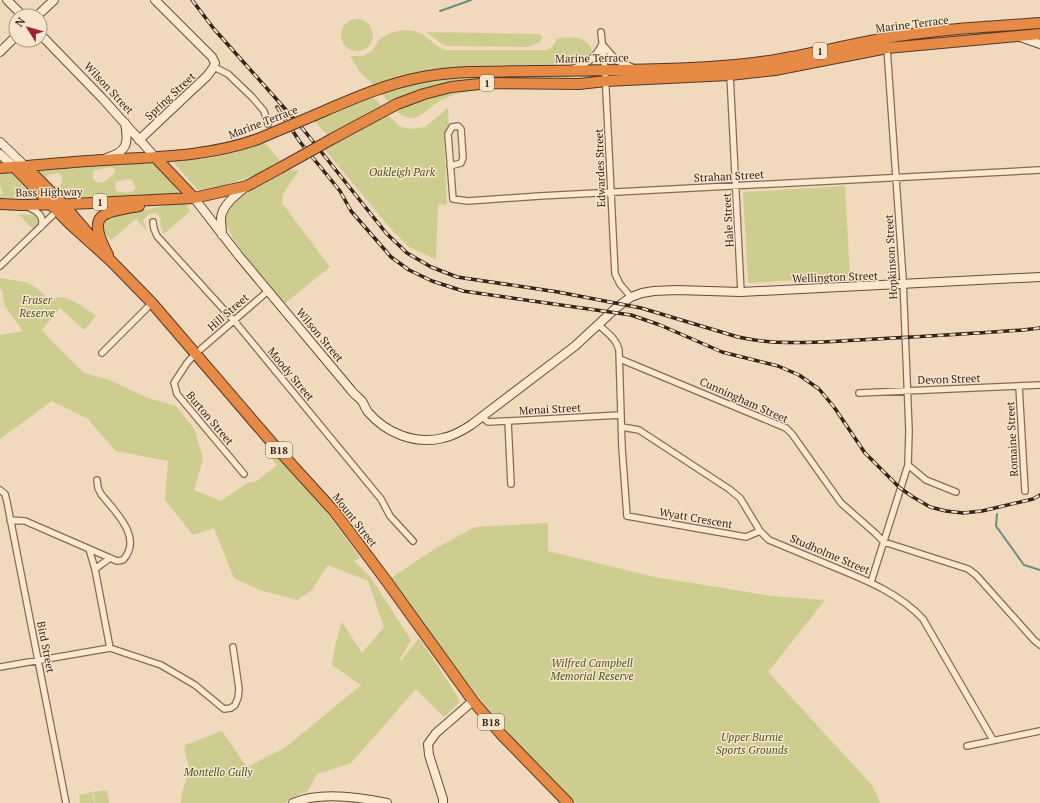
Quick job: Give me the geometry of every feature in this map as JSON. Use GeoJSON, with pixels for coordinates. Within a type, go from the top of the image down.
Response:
{"type":"FeatureCollection","features":[{"type":"Feature","properties":{"kind":"highway","name":"Marine Terrace"},"geometry":{"type":"LineString","coordinates":[[155,157],[220,151],[237,147],[385,86],[423,77],[460,72],[605,70],[723,66],[791,57],[887,38],[1040,23]]}},
{"type":"Feature","properties":{"kind":"highway","name":"Marine Terrace"},"geometry":{"type":"LineString","coordinates":[[194,198],[247,186],[397,104],[424,94],[452,87],[490,83],[579,84],[606,81],[730,76],[775,70],[887,48],[1040,34]]}},
{"type":"Feature","properties":{"kind":"highway","name":"1"},"geometry":{"type":"LineString","coordinates":[[25,166],[155,157]]}},
{"type":"Feature","properties":{"kind":"highway","name":"Wilson Street"},"geometry":{"type":"LineString","coordinates":[[155,157],[194,198]]}},
{"type":"Feature","properties":{"kind":"highway"},"geometry":{"type":"LineString","coordinates":[[0,168],[25,166]]}},
{"type":"Feature","properties":{"kind":"highway","name":"Mount Street"},"geometry":{"type":"LineString","coordinates":[[25,166],[80,234],[111,261],[198,351],[273,444],[334,511],[473,701],[500,733],[568,803]]}},
{"type":"Feature","properties":{"kind":"highway","name":"Mount Street"},"geometry":{"type":"LineString","coordinates":[[14,167],[57,206]]}},
{"type":"Feature","properties":{"kind":"highway","name":"Bass Highway"},"geometry":{"type":"LineString","coordinates":[[0,204],[57,206],[194,198]]}},
{"type":"Feature","properties":{"kind":"highway"},"geometry":{"type":"LineString","coordinates":[[111,261],[98,234],[98,222],[101,217],[114,210],[175,199]]}},
{"type":"Feature","properties":{"kind":"street"},"geometry":{"type":"LineString","coordinates":[[7,0],[15,8]]}},
{"type":"Feature","properties":{"kind":"street"},"geometry":{"type":"LineString","coordinates":[[46,8],[54,0]]}},
{"type":"Feature","properties":{"kind":"street"},"geometry":{"type":"LineString","coordinates":[[155,0],[232,77]]}},
{"type":"Feature","properties":{"kind":"street","name":"Edwardes Street"},"geometry":{"type":"LineString","coordinates":[[601,32],[606,81],[615,274],[620,284],[631,297]]}},
{"type":"Feature","properties":{"kind":"street"},"geometry":{"type":"LineString","coordinates":[[1020,37],[1040,44]]}},
{"type":"Feature","properties":{"kind":"street","name":"Wilson Street"},"geometry":{"type":"LineString","coordinates":[[48,42],[155,157]]}},
{"type":"Feature","properties":{"kind":"street"},"geometry":{"type":"LineString","coordinates":[[602,43],[617,61],[636,69]]}},
{"type":"Feature","properties":{"kind":"street"},"geometry":{"type":"LineString","coordinates":[[561,71],[576,68],[592,60],[598,54],[602,43]]}},
{"type":"Feature","properties":{"kind":"street"},"geometry":{"type":"LineString","coordinates":[[0,52],[8,44]]}},
{"type":"Feature","properties":{"kind":"street","name":"Hopkinson Street"},"geometry":{"type":"LineString","coordinates":[[871,582],[908,465],[908,390],[903,285],[887,48]]}},
{"type":"Feature","properties":{"kind":"street"},"geometry":{"type":"LineString","coordinates":[[212,57],[215,62],[214,67]]}},
{"type":"Feature","properties":{"kind":"street","name":"Marine Terrace"},"geometry":{"type":"LineString","coordinates":[[214,67],[232,77],[262,108],[268,124]]}},
{"type":"Feature","properties":{"kind":"street","name":"Spring Street"},"geometry":{"type":"LineString","coordinates":[[139,140],[207,76],[214,67]]}},
{"type":"Feature","properties":{"kind":"street","name":"Hale Street"},"geometry":{"type":"LineString","coordinates":[[730,76],[741,292]]}},
{"type":"Feature","properties":{"kind":"street"},"geometry":{"type":"LineString","coordinates":[[100,160],[116,155],[125,147],[127,136],[124,123]]}},
{"type":"Feature","properties":{"kind":"street","name":"Strahan Street"},"geometry":{"type":"LineString","coordinates":[[450,166],[461,163],[463,158],[461,129],[458,126],[452,127],[448,134],[450,166],[453,199],[468,201],[736,185],[1040,170]]}},
{"type":"Feature","properties":{"kind":"street","name":"Mount Street"},"geometry":{"type":"LineString","coordinates":[[0,142],[25,166]]}},
{"type":"Feature","properties":{"kind":"street","name":"Mount Street"},"geometry":{"type":"LineString","coordinates":[[0,154],[14,167]]}},
{"type":"Feature","properties":{"kind":"street"},"geometry":{"type":"LineString","coordinates":[[222,235],[222,213],[232,199],[247,186]]}},
{"type":"Feature","properties":{"kind":"street","name":"Wilson Street"},"geometry":{"type":"LineString","coordinates":[[194,198],[268,291],[350,390],[362,401],[368,412],[391,431],[406,437],[432,440],[457,434],[560,358],[616,308],[631,297]]}},
{"type":"Feature","properties":{"kind":"street"},"geometry":{"type":"LineString","coordinates":[[21,205],[33,209],[39,213],[43,221],[41,227]]}},
{"type":"Feature","properties":{"kind":"street"},"geometry":{"type":"LineString","coordinates":[[0,266],[41,227],[57,206]]}},
{"type":"Feature","properties":{"kind":"street","name":"Moody Street"},"geometry":{"type":"LineString","coordinates":[[153,222],[154,229],[158,236],[233,321],[382,499],[390,516],[413,541]]}},
{"type":"Feature","properties":{"kind":"street","name":"Wellington Street"},"geometry":{"type":"LineString","coordinates":[[631,297],[654,291],[741,292],[1040,277]]}},
{"type":"Feature","properties":{"kind":"street","name":"Hill Street"},"geometry":{"type":"LineString","coordinates":[[198,351],[268,291]]}},
{"type":"Feature","properties":{"kind":"street"},"geometry":{"type":"LineString","coordinates":[[102,353],[152,303]]}},
{"type":"Feature","properties":{"kind":"street"},"geometry":{"type":"LineString","coordinates":[[598,325],[617,342],[620,360],[622,427]]}},
{"type":"Feature","properties":{"kind":"street","name":"Burton Street"},"geometry":{"type":"LineString","coordinates":[[198,351],[186,363],[174,383],[176,394],[244,474]]}},
{"type":"Feature","properties":{"kind":"street","name":"Cunningham Street"},"geometry":{"type":"LineString","coordinates":[[620,360],[786,428],[792,434],[841,503],[884,542],[968,569],[976,574],[1040,645]]}},
{"type":"Feature","properties":{"kind":"street","name":"Devon Street"},"geometry":{"type":"LineString","coordinates":[[859,393],[1040,385]]}},
{"type":"Feature","properties":{"kind":"street","name":"Romaine Street"},"geometry":{"type":"LineString","coordinates":[[1019,386],[1024,491]]}},
{"type":"Feature","properties":{"kind":"street","name":"Menai Street"},"geometry":{"type":"LineString","coordinates":[[482,417],[488,422],[508,422],[621,415]]}},
{"type":"Feature","properties":{"kind":"street"},"geometry":{"type":"LineString","coordinates":[[508,422],[511,484]]}},
{"type":"Feature","properties":{"kind":"street","name":"Wyatt Crescent"},"geometry":{"type":"LineString","coordinates":[[622,427],[627,516],[746,537],[760,531]]}},
{"type":"Feature","properties":{"kind":"street","name":"Studholme Street"},"geometry":{"type":"LineString","coordinates":[[622,427],[639,430],[729,489],[740,498],[760,531],[769,540],[871,582],[900,599],[914,610],[922,619],[993,740]]}},
{"type":"Feature","properties":{"kind":"street"},"geometry":{"type":"LineString","coordinates":[[908,465],[926,480],[956,492]]}},
{"type":"Feature","properties":{"kind":"street"},"geometry":{"type":"LineString","coordinates":[[10,520],[25,521],[117,561],[123,560],[130,549],[129,533],[101,494],[98,488],[97,480]]}},
{"type":"Feature","properties":{"kind":"street","name":"Bird Street"},"geometry":{"type":"LineString","coordinates":[[2,492],[10,520],[66,803]]}},
{"type":"Feature","properties":{"kind":"street"},"geometry":{"type":"LineString","coordinates":[[89,549],[95,569],[110,648]]}},
{"type":"Feature","properties":{"kind":"street"},"geometry":{"type":"LineString","coordinates":[[95,569],[102,562],[110,558]]}},
{"type":"Feature","properties":{"kind":"street"},"geometry":{"type":"LineString","coordinates":[[0,667],[110,648],[161,665],[195,686],[224,708],[231,708],[235,706],[239,689],[232,647]]}},
{"type":"Feature","properties":{"kind":"street"},"geometry":{"type":"LineString","coordinates":[[443,803],[428,755],[428,744],[436,733],[473,701]]}},
{"type":"Feature","properties":{"kind":"street"},"geometry":{"type":"LineString","coordinates":[[968,746],[1040,731]]}},
{"type":"Feature","properties":{"kind":"street"},"geometry":{"type":"LineString","coordinates":[[293,803],[302,799],[330,796],[382,802]]}},
{"type":"Feature","properties":{"kind":"green space"},"geometry":{"type":"Polygon","coordinates":[[[354,19],[360,19],[370,26],[373,35],[372,41],[366,48],[360,51],[354,51],[344,44],[341,38],[341,32],[348,22],[354,19]]]}},
{"type":"Feature","properties":{"kind":"green space"},"geometry":{"type":"Polygon","coordinates":[[[401,30],[419,32],[437,46],[446,50],[547,50],[553,46],[557,39],[572,37],[587,42],[592,50],[590,56],[585,60],[574,64],[536,66],[375,86],[359,71],[350,56],[364,56],[373,50],[379,40],[388,34],[401,30]]]}},
{"type":"Feature","properties":{"kind":"green space"},"geometry":{"type":"Polygon","coordinates":[[[426,32],[539,34],[542,36],[542,39],[540,42],[528,47],[447,46],[426,32]]]}},
{"type":"Feature","properties":{"kind":"green space"},"geometry":{"type":"Polygon","coordinates":[[[591,75],[591,77],[477,79],[420,91],[389,102],[380,93],[410,83],[449,77],[591,75]]]}},
{"type":"Feature","properties":{"kind":"green space"},"geometry":{"type":"Polygon","coordinates":[[[476,88],[480,90],[450,96],[419,116],[411,118],[403,116],[396,111],[416,102],[435,96],[476,88]]]}},
{"type":"Feature","properties":{"kind":"green space"},"geometry":{"type":"Polygon","coordinates":[[[372,96],[381,105],[328,136],[313,120],[372,96]]]}},
{"type":"Feature","properties":{"kind":"green space","name":"Oakleigh Park"},"geometry":{"type":"Polygon","coordinates":[[[448,108],[449,128],[444,137],[447,204],[438,205],[436,259],[409,247],[391,229],[325,150],[387,114],[399,126],[410,129],[425,127],[448,108]]]}},
{"type":"Feature","properties":{"kind":"green space"},"geometry":{"type":"Polygon","coordinates":[[[264,142],[282,163],[255,175],[217,188],[198,190],[174,163],[175,161],[212,158],[239,151],[264,142]]]}},
{"type":"Feature","properties":{"kind":"green space"},"geometry":{"type":"Polygon","coordinates":[[[153,162],[178,190],[178,193],[176,195],[62,197],[37,170],[153,162]],[[110,167],[94,170],[93,177],[97,183],[107,180],[115,172],[114,168],[110,167]],[[59,173],[50,174],[46,177],[54,186],[62,184],[62,176],[59,173]],[[128,179],[116,182],[116,191],[132,192],[136,188],[132,180],[128,179]]]}},
{"type":"Feature","properties":{"kind":"green space"},"geometry":{"type":"Polygon","coordinates":[[[289,170],[299,170],[283,194],[282,203],[330,267],[284,304],[237,245],[225,223],[224,211],[234,200],[289,170]]]}},
{"type":"Feature","properties":{"kind":"green space"},"geometry":{"type":"Polygon","coordinates":[[[9,171],[34,198],[0,198],[0,195],[3,194],[0,185],[0,172],[9,171]]]}},
{"type":"Feature","properties":{"kind":"green space"},"geometry":{"type":"Polygon","coordinates":[[[845,186],[850,277],[748,283],[743,192],[845,186]]]}},
{"type":"Feature","properties":{"kind":"green space"},"geometry":{"type":"Polygon","coordinates":[[[177,203],[185,203],[190,211],[164,234],[160,226],[161,219],[156,213],[149,214],[143,220],[147,231],[136,219],[111,240],[103,230],[102,221],[111,213],[144,210],[177,203]]]}},
{"type":"Feature","properties":{"kind":"green space"},"geometry":{"type":"Polygon","coordinates":[[[18,214],[37,217],[39,224],[34,230],[18,214]]]}},
{"type":"Feature","properties":{"kind":"green space"},"geometry":{"type":"Polygon","coordinates":[[[0,278],[25,282],[35,287],[51,301],[60,297],[74,301],[96,316],[84,330],[60,308],[42,330],[84,373],[107,379],[148,398],[176,406],[195,430],[203,459],[194,490],[221,501],[247,483],[257,481],[277,465],[266,452],[270,447],[328,514],[360,558],[354,561],[371,578],[411,640],[400,659],[401,661],[419,638],[458,697],[459,703],[444,717],[416,689],[351,763],[317,774],[307,792],[302,793],[285,803],[181,803],[182,794],[189,772],[185,754],[185,745],[222,731],[247,767],[286,747],[361,685],[332,665],[335,646],[342,622],[362,653],[384,627],[368,581],[328,565],[312,590],[297,600],[259,590],[234,578],[214,528],[193,535],[165,500],[168,461],[116,451],[88,419],[52,401],[0,439],[0,335],[23,331],[5,306],[2,291],[0,289],[0,278]]]}},
{"type":"Feature","properties":{"kind":"green space","name":"Wilfred Campbell Memorial Reserve"},"geometry":{"type":"Polygon","coordinates":[[[548,523],[548,551],[654,577],[772,596],[825,600],[768,672],[872,785],[880,803],[577,803],[571,799],[552,781],[504,729],[454,665],[391,578],[433,550],[475,527],[548,523]]]}},
{"type":"Feature","properties":{"kind":"green space"},"geometry":{"type":"Polygon","coordinates":[[[107,790],[109,803],[95,803],[93,792],[107,790]]]}},
{"type":"Feature","properties":{"kind":"green space"},"geometry":{"type":"Polygon","coordinates":[[[92,792],[94,803],[80,803],[79,795],[92,792]]]}},
{"type":"Feature","properties":{"kind":"waterway"},"geometry":{"type":"LineString","coordinates":[[440,11],[471,0]]}},
{"type":"Feature","properties":{"kind":"waterway"},"geometry":{"type":"LineString","coordinates":[[997,514],[996,526],[1024,565],[1040,570]]}},
{"type":"Feature","properties":{"kind":"railway"},"geometry":{"type":"LineString","coordinates":[[192,0],[214,29],[303,129],[386,233],[407,253],[431,267],[457,277],[558,292],[641,308],[738,337],[768,342],[828,342],[1040,328]]}},
{"type":"Feature","properties":{"kind":"railway"},"geometry":{"type":"LineString","coordinates":[[277,107],[300,142],[340,191],[351,211],[391,257],[409,270],[432,281],[463,291],[631,315],[660,325],[722,352],[778,366],[799,375],[819,389],[834,407],[865,453],[900,488],[930,507],[963,513],[982,511],[1033,499],[1040,495]]}},
{"type":"Feature","properties":{"kind":"park label","name":"Fraser Reserve"},"geometry":{"type":"Point","coordinates":[37,306]}},
{"type":"Feature","properties":{"kind":"park label","name":"Upper Burnie Sports Grounds"},"geometry":{"type":"Point","coordinates":[752,743]}},
{"type":"Feature","properties":{"kind":"park label","name":"Montello Gully"},"geometry":{"type":"Point","coordinates":[218,772]}}]}
